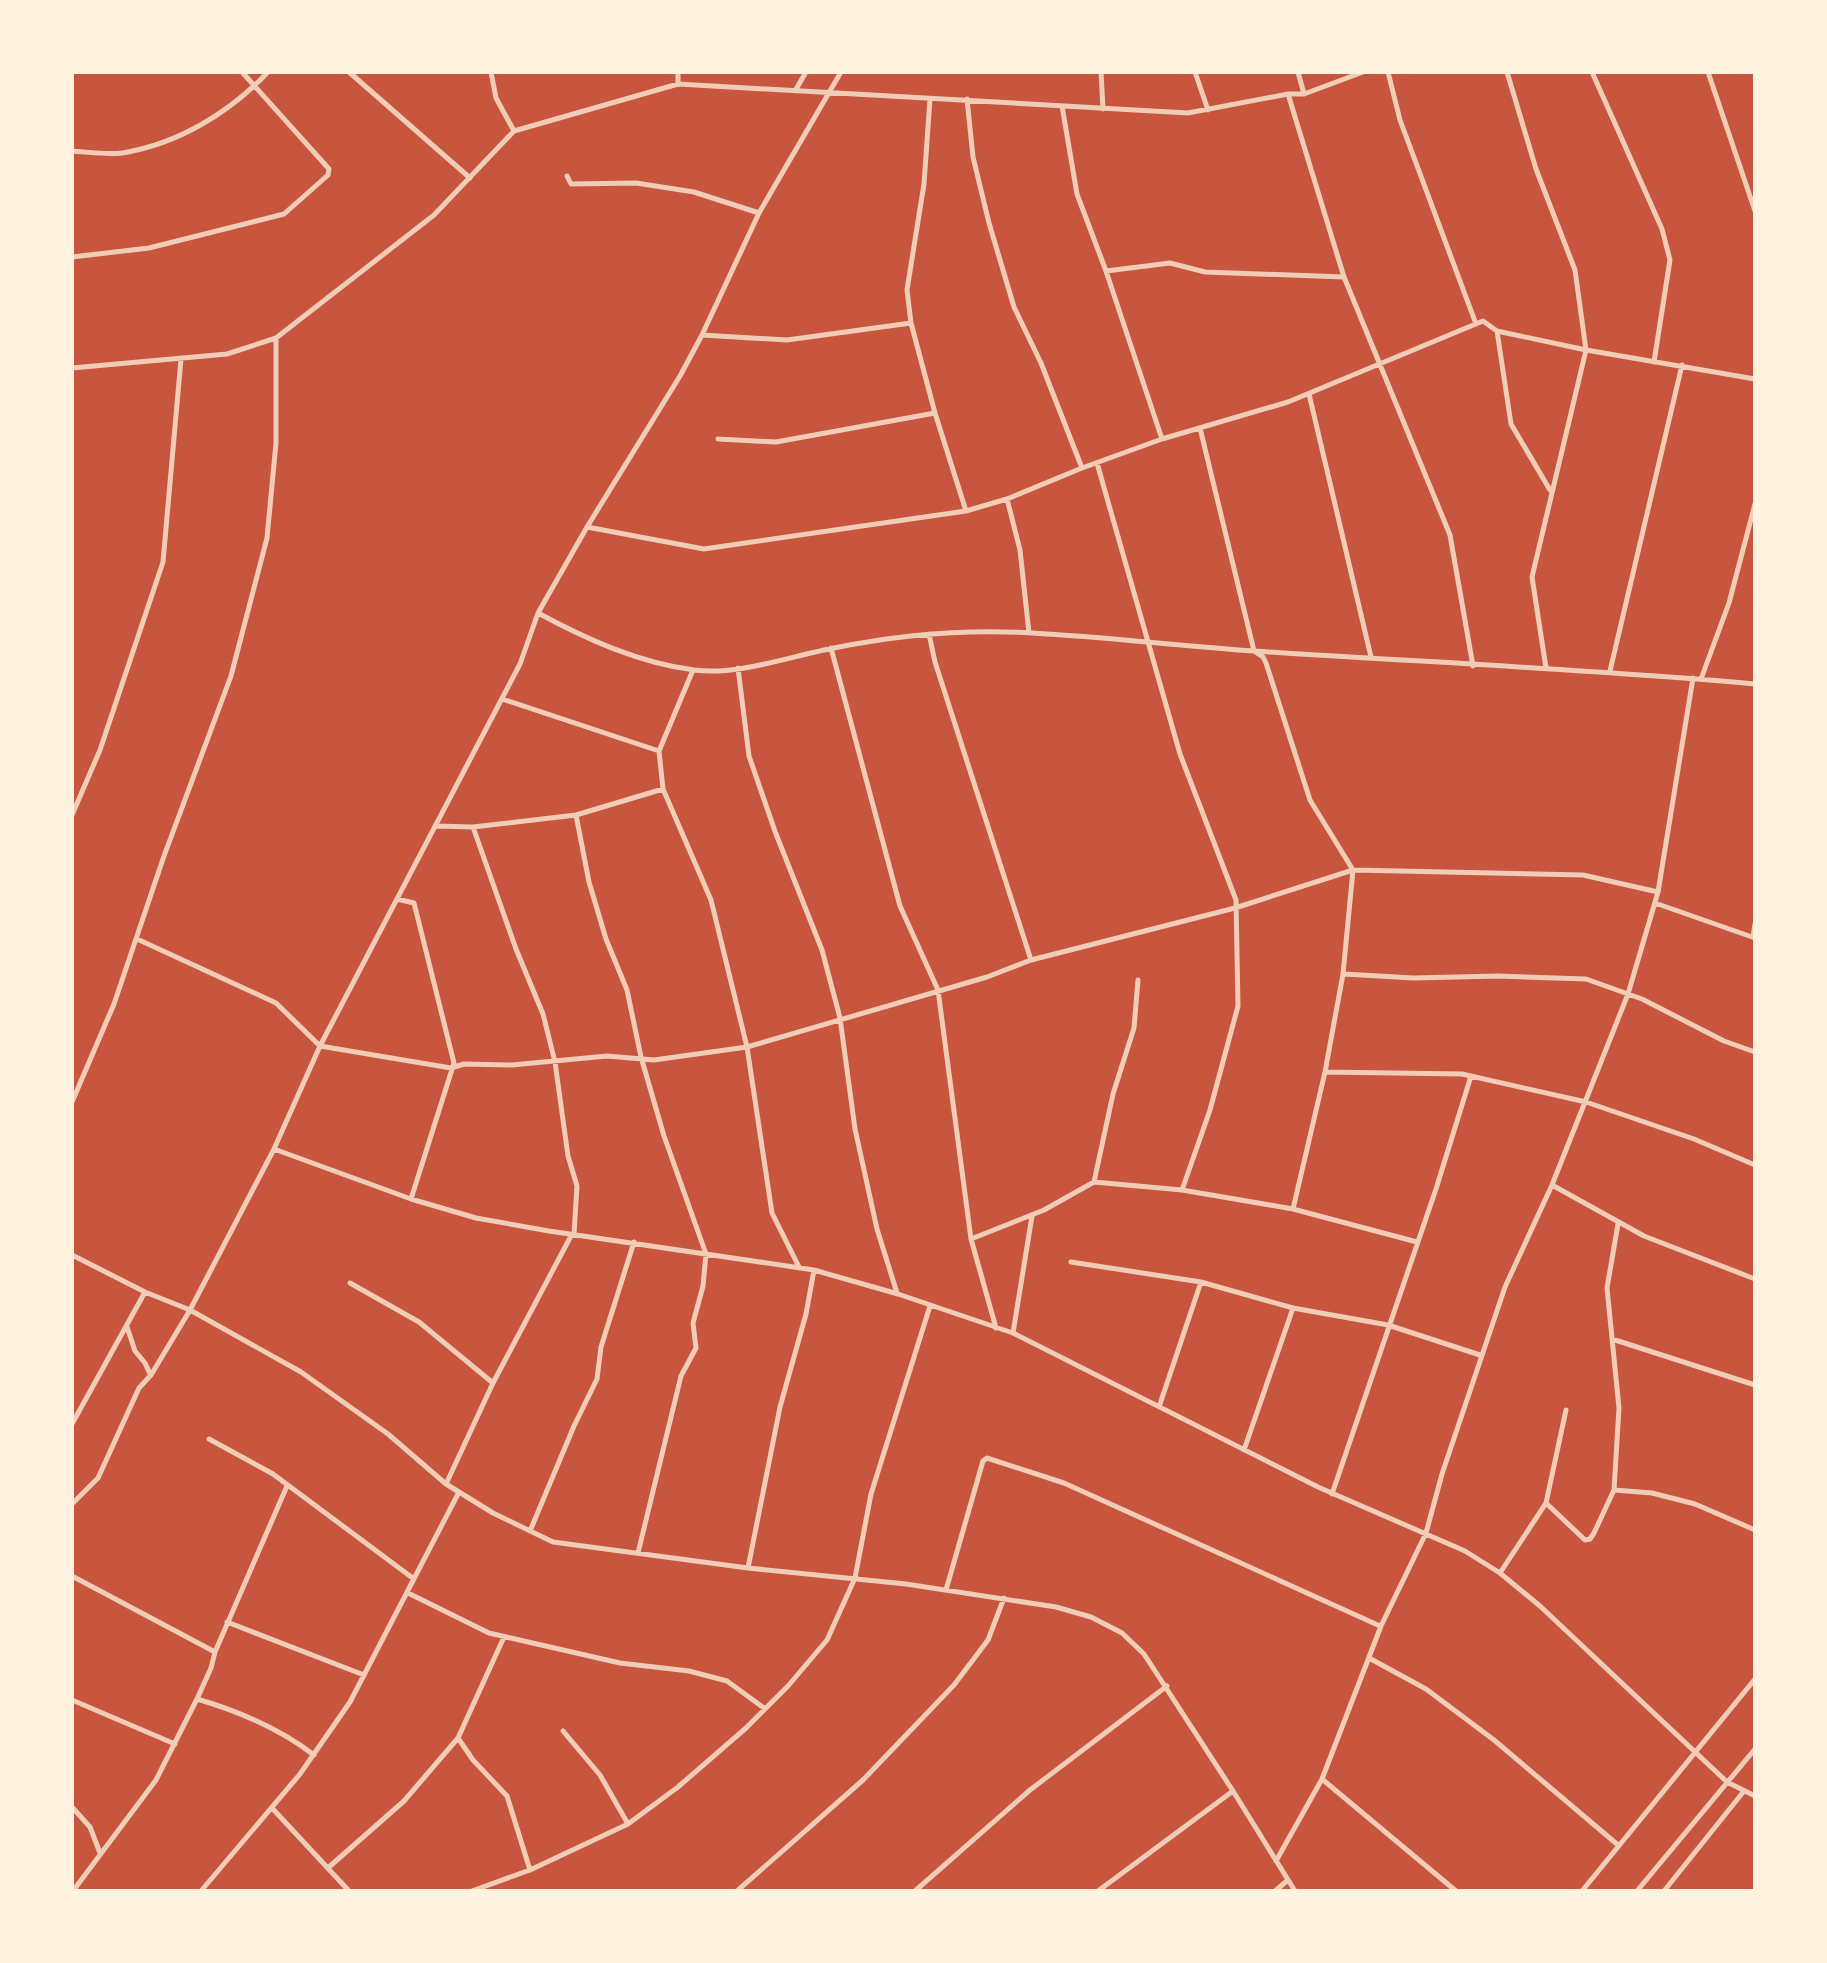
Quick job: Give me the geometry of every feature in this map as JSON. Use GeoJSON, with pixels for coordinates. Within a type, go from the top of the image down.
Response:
{"type":"FeatureCollection","features":[{"type":"Feature","properties":{"kind":"street"},"geometry":{"type":"LineString","coordinates":[[72,257],[149,248],[284,214],[328,175],[329,169],[242,72]]}},
{"type":"Feature","properties":{"kind":"street"},"geometry":{"type":"LineString","coordinates":[[72,151],[119,154],[160,144],[196,130],[255,86],[268,72]]}},
{"type":"Feature","properties":{"kind":"street"},"geometry":{"type":"LineString","coordinates":[[349,72],[470,178]]}},
{"type":"Feature","properties":{"kind":"street"},"geometry":{"type":"LineString","coordinates":[[491,72],[496,98],[514,131]]}},
{"type":"Feature","properties":{"kind":"street"},"geometry":{"type":"LineString","coordinates":[[678,72],[678,84]]}},
{"type":"Feature","properties":{"kind":"street"},"geometry":{"type":"LineString","coordinates":[[795,91],[806,72]]}},
{"type":"Feature","properties":{"kind":"street"},"geometry":{"type":"LineString","coordinates":[[72,1504],[98,1478],[139,1388],[151,1375],[190,1310],[274,1149],[320,1046],[520,664],[538,613],[702,335],[759,213],[841,72]]}},
{"type":"Feature","properties":{"kind":"street"},"geometry":{"type":"LineString","coordinates":[[1101,72],[1103,109]]}},
{"type":"Feature","properties":{"kind":"street"},"geometry":{"type":"LineString","coordinates":[[1195,72],[1208,110]]}},
{"type":"Feature","properties":{"kind":"street"},"geometry":{"type":"LineString","coordinates":[[1298,72],[1304,94]]}},
{"type":"Feature","properties":{"kind":"street"},"geometry":{"type":"LineString","coordinates":[[72,368],[227,354],[276,338],[434,215],[514,131],[678,84],[1188,113],[1288,94],[1304,94],[1363,72]]}},
{"type":"Feature","properties":{"kind":"street"},"geometry":{"type":"LineString","coordinates":[[1388,72],[1400,120],[1476,324]]}},
{"type":"Feature","properties":{"kind":"street"},"geometry":{"type":"LineString","coordinates":[[1507,72],[1536,169],[1575,270],[1586,350],[1532,577],[1546,668]]}},
{"type":"Feature","properties":{"kind":"street"},"geometry":{"type":"LineString","coordinates":[[1592,72],[1662,229],[1670,260],[1654,362]]}},
{"type":"Feature","properties":{"kind":"street"},"geometry":{"type":"LineString","coordinates":[[1708,72],[1755,211]]}},
{"type":"Feature","properties":{"kind":"street"},"geometry":{"type":"LineString","coordinates":[[1288,94],[1344,277],[1450,535],[1473,666]]}},
{"type":"Feature","properties":{"kind":"street"},"geometry":{"type":"LineString","coordinates":[[930,99],[924,184],[907,290],[911,323],[935,413],[966,511]]}},
{"type":"Feature","properties":{"kind":"street"},"geometry":{"type":"LineString","coordinates":[[967,99],[973,157],[1014,307],[1041,363],[1082,468]]}},
{"type":"Feature","properties":{"kind":"street"},"geometry":{"type":"LineString","coordinates":[[1062,106],[1077,194],[1162,439]]}},
{"type":"Feature","properties":{"kind":"street"},"geometry":{"type":"LineString","coordinates":[[567,176],[571,184],[636,183],[694,192],[759,213]]}},
{"type":"Feature","properties":{"kind":"street"},"geometry":{"type":"LineString","coordinates":[[1106,271],[1170,263],[1205,272],[1344,277]]}},
{"type":"Feature","properties":{"kind":"street"},"geometry":{"type":"LineString","coordinates":[[587,527],[704,549],[966,511],[1007,499],[1162,439],[1309,394],[1483,321],[1497,331],[1586,350],[1755,379]]}},
{"type":"Feature","properties":{"kind":"street"},"geometry":{"type":"LineString","coordinates":[[702,335],[787,340],[911,323]]}},
{"type":"Feature","properties":{"kind":"street"},"geometry":{"type":"LineString","coordinates":[[1497,331],[1511,424],[1551,491]]}},
{"type":"Feature","properties":{"kind":"street"},"geometry":{"type":"LineString","coordinates":[[72,1102],[114,1004],[164,856],[231,676],[267,538],[276,443],[276,338]]}},
{"type":"Feature","properties":{"kind":"street"},"geometry":{"type":"LineString","coordinates":[[72,815],[100,750],[163,562],[181,359]]}},
{"type":"Feature","properties":{"kind":"street"},"geometry":{"type":"LineString","coordinates":[[1610,671],[1682,365]]}},
{"type":"Feature","properties":{"kind":"street"},"geometry":{"type":"LineString","coordinates":[[1309,394],[1371,657]]}},
{"type":"Feature","properties":{"kind":"street"},"geometry":{"type":"LineString","coordinates":[[718,439],[776,442],[935,413]]}},
{"type":"Feature","properties":{"kind":"street"},"geometry":{"type":"LineString","coordinates":[[1200,428],[1254,651],[1266,663],[1310,800],[1353,870],[1343,974],[1325,1072],[1293,1209]]}},
{"type":"Feature","properties":{"kind":"street"},"geometry":{"type":"LineString","coordinates":[[1097,463],[1180,754],[1235,891],[1238,1006],[1214,1097],[1182,1190]]}},
{"type":"Feature","properties":{"kind":"street"},"geometry":{"type":"LineString","coordinates":[[1007,499],[1020,550],[1029,633]]}},
{"type":"Feature","properties":{"kind":"street"},"geometry":{"type":"LineString","coordinates":[[1701,679],[1729,603],[1755,504]]}},
{"type":"Feature","properties":{"kind":"street"},"geometry":{"type":"LineString","coordinates":[[538,613],[590,641],[693,670],[738,668],[831,648],[929,634],[1029,633],[1473,666],[1610,671],[1755,684]]}},
{"type":"Feature","properties":{"kind":"street"},"geometry":{"type":"LineString","coordinates":[[929,634],[935,662],[1031,960]]}},
{"type":"Feature","properties":{"kind":"street"},"geometry":{"type":"LineString","coordinates":[[831,648],[900,906],[938,990],[971,1239],[996,1328]]}},
{"type":"Feature","properties":{"kind":"street"},"geometry":{"type":"LineString","coordinates":[[738,668],[749,756],[822,950],[840,1018],[855,1129],[877,1229],[898,1294]]}},
{"type":"Feature","properties":{"kind":"street"},"geometry":{"type":"LineString","coordinates":[[693,670],[659,751],[663,789],[711,900],[747,1047],[772,1213],[799,1267]]}},
{"type":"Feature","properties":{"kind":"street"},"geometry":{"type":"LineString","coordinates":[[1276,1861],[1322,1779],[1381,1626],[1426,1533],[1480,1355],[1505,1287],[1552,1185],[1628,994],[1658,892],[1693,678]]}},
{"type":"Feature","properties":{"kind":"street"},"geometry":{"type":"LineString","coordinates":[[502,699],[659,751]]}},
{"type":"Feature","properties":{"kind":"street"},"geometry":{"type":"LineString","coordinates":[[435,826],[473,827],[576,815],[663,789]]}},
{"type":"Feature","properties":{"kind":"street"},"geometry":{"type":"LineString","coordinates":[[576,815],[589,882],[606,939],[627,990],[641,1057],[664,1136],[706,1254],[703,1286],[693,1323],[696,1348],[681,1376],[638,1553]]}},
{"type":"Feature","properties":{"kind":"street"},"geometry":{"type":"LineString","coordinates":[[446,1484],[493,1383],[573,1234],[577,1186],[568,1156],[555,1062],[543,1014],[516,949],[473,827]]}},
{"type":"Feature","properties":{"kind":"street"},"geometry":{"type":"LineString","coordinates":[[137,939],[276,1003],[320,1046],[451,1068],[464,1064],[555,1062],[607,1056],[654,1060],[747,1047],[987,977],[1031,960],[1235,908],[1353,870],[1583,875],[1658,892]]}},
{"type":"Feature","properties":{"kind":"street"},"geometry":{"type":"LineString","coordinates":[[397,899],[414,903],[454,1063],[411,1199]]}},
{"type":"Feature","properties":{"kind":"street"},"geometry":{"type":"LineString","coordinates":[[1655,903],[1754,937],[1755,924]]}},
{"type":"Feature","properties":{"kind":"street"},"geometry":{"type":"LineString","coordinates":[[1343,974],[1413,978],[1498,976],[1586,979],[1628,994],[1724,1041],[1755,1052]]}},
{"type":"Feature","properties":{"kind":"street"},"geometry":{"type":"LineString","coordinates":[[1094,1182],[1113,1094],[1134,1028],[1138,980]]}},
{"type":"Feature","properties":{"kind":"street"},"geometry":{"type":"LineString","coordinates":[[1325,1072],[1471,1076],[1586,1102],[1694,1139],[1755,1165]]}},
{"type":"Feature","properties":{"kind":"street"},"geometry":{"type":"LineString","coordinates":[[1332,1494],[1471,1076]]}},
{"type":"Feature","properties":{"kind":"street"},"geometry":{"type":"LineString","coordinates":[[274,1149],[411,1199],[476,1218],[814,1270],[898,1294],[1013,1333],[1332,1494],[1465,1551],[1500,1573],[1540,1606],[1727,1782],[1755,1796]]}},
{"type":"Feature","properties":{"kind":"street"},"geometry":{"type":"LineString","coordinates":[[971,1239],[1032,1215],[1094,1182],[1182,1190],[1293,1209],[1417,1242]]}},
{"type":"Feature","properties":{"kind":"street"},"geometry":{"type":"LineString","coordinates":[[1552,1185],[1618,1224],[1755,1279]]}},
{"type":"Feature","properties":{"kind":"street"},"geometry":{"type":"LineString","coordinates":[[1013,1333],[1032,1215]]}},
{"type":"Feature","properties":{"kind":"street"},"geometry":{"type":"LineString","coordinates":[[1546,1503],[1585,1540],[1594,1533],[1614,1490],[1619,1408],[1607,1288],[1618,1224]]}},
{"type":"Feature","properties":{"kind":"street"},"geometry":{"type":"LineString","coordinates":[[530,1531],[597,1379],[601,1347],[634,1242]]}},
{"type":"Feature","properties":{"kind":"street"},"geometry":{"type":"LineString","coordinates":[[72,1255],[145,1292],[190,1310],[301,1372],[388,1434],[446,1484],[493,1513],[553,1542],[1004,1598],[1091,1617],[1122,1633],[1144,1654],[1167,1686],[1295,1891]]}},
{"type":"Feature","properties":{"kind":"street"},"geometry":{"type":"LineString","coordinates":[[1071,1262],[1201,1282],[1293,1308],[1388,1325],[1480,1355]]}},
{"type":"Feature","properties":{"kind":"street"},"geometry":{"type":"LineString","coordinates":[[748,1568],[780,1407],[806,1314],[814,1270]]}},
{"type":"Feature","properties":{"kind":"street"},"geometry":{"type":"LineString","coordinates":[[1159,1407],[1201,1282]]}},
{"type":"Feature","properties":{"kind":"street"},"geometry":{"type":"LineString","coordinates":[[350,1283],[419,1322],[493,1383]]}},
{"type":"Feature","properties":{"kind":"street"},"geometry":{"type":"LineString","coordinates":[[72,1424],[145,1292]]}},
{"type":"Feature","properties":{"kind":"street"},"geometry":{"type":"LineString","coordinates":[[472,1891],[530,1870],[628,1824],[678,1787],[746,1728],[788,1686],[827,1640],[855,1578],[871,1494],[930,1306]]}},
{"type":"Feature","properties":{"kind":"street"},"geometry":{"type":"LineString","coordinates":[[1244,1450],[1293,1308]]}},
{"type":"Feature","properties":{"kind":"street"},"geometry":{"type":"LineString","coordinates":[[126,1326],[135,1351],[151,1375]]}},
{"type":"Feature","properties":{"kind":"street"},"geometry":{"type":"LineString","coordinates":[[1612,1339],[1755,1385]]}},
{"type":"Feature","properties":{"kind":"street"},"geometry":{"type":"LineString","coordinates":[[1500,1573],[1546,1503],[1566,1410]]}},
{"type":"Feature","properties":{"kind":"street"},"geometry":{"type":"LineString","coordinates":[[209,1439],[273,1474],[414,1579]]}},
{"type":"Feature","properties":{"kind":"street"},"geometry":{"type":"LineString","coordinates":[[946,1590],[979,1473],[987,1458],[1064,1483],[1381,1626]]}},
{"type":"Feature","properties":{"kind":"street"},"geometry":{"type":"LineString","coordinates":[[73,1891],[156,1780],[211,1668],[227,1622],[287,1486]]}},
{"type":"Feature","properties":{"kind":"street"},"geometry":{"type":"LineString","coordinates":[[1614,1490],[1652,1493],[1695,1504],[1755,1530]]}},
{"type":"Feature","properties":{"kind":"street"},"geometry":{"type":"LineString","coordinates":[[201,1891],[314,1755],[350,1702],[459,1492]]}},
{"type":"Feature","properties":{"kind":"street"},"geometry":{"type":"LineString","coordinates":[[72,1576],[215,1652]]}},
{"type":"Feature","properties":{"kind":"street"},"geometry":{"type":"LineString","coordinates":[[408,1593],[489,1633],[620,1663],[689,1671],[727,1681],[764,1708]]}},
{"type":"Feature","properties":{"kind":"street"},"geometry":{"type":"LineString","coordinates":[[737,1891],[863,1780],[954,1685],[988,1640],[1004,1598]]}},
{"type":"Feature","properties":{"kind":"street"},"geometry":{"type":"LineString","coordinates":[[227,1622],[364,1675]]}},
{"type":"Feature","properties":{"kind":"street"},"geometry":{"type":"LineString","coordinates":[[329,1867],[404,1801],[458,1738],[504,1637]]}},
{"type":"Feature","properties":{"kind":"street"},"geometry":{"type":"LineString","coordinates":[[1369,1658],[1426,1689],[1449,1706],[1618,1845]]}},
{"type":"Feature","properties":{"kind":"street"},"geometry":{"type":"LineString","coordinates":[[1582,1891],[1755,1679]]}},
{"type":"Feature","properties":{"kind":"street"},"geometry":{"type":"LineString","coordinates":[[915,1891],[1030,1790],[1167,1686]]}},
{"type":"Feature","properties":{"kind":"street"},"geometry":{"type":"LineString","coordinates":[[197,1699],[216,1704],[292,1738],[314,1755]]}},
{"type":"Feature","properties":{"kind":"street"},"geometry":{"type":"LineString","coordinates":[[72,1700],[175,1744]]}},
{"type":"Feature","properties":{"kind":"street"},"geometry":{"type":"LineString","coordinates":[[563,1731],[600,1775],[628,1824]]}},
{"type":"Feature","properties":{"kind":"street"},"geometry":{"type":"LineString","coordinates":[[458,1738],[473,1760],[507,1796],[530,1870]]}},
{"type":"Feature","properties":{"kind":"street"},"geometry":{"type":"LineString","coordinates":[[1637,1891],[1755,1749]]}},
{"type":"Feature","properties":{"kind":"street"},"geometry":{"type":"LineString","coordinates":[[1322,1779],[1456,1891]]}},
{"type":"Feature","properties":{"kind":"street"},"geometry":{"type":"LineString","coordinates":[[1098,1891],[1233,1791]]}},
{"type":"Feature","properties":{"kind":"street"},"geometry":{"type":"LineString","coordinates":[[1664,1891],[1744,1791]]}},
{"type":"Feature","properties":{"kind":"street"},"geometry":{"type":"LineString","coordinates":[[72,1807],[90,1827],[100,1854]]}},
{"type":"Feature","properties":{"kind":"street"},"geometry":{"type":"LineString","coordinates":[[272,1808],[349,1891]]}},
{"type":"Feature","properties":{"kind":"street"},"geometry":{"type":"LineString","coordinates":[[1275,1891],[1288,1880]]}}]}
